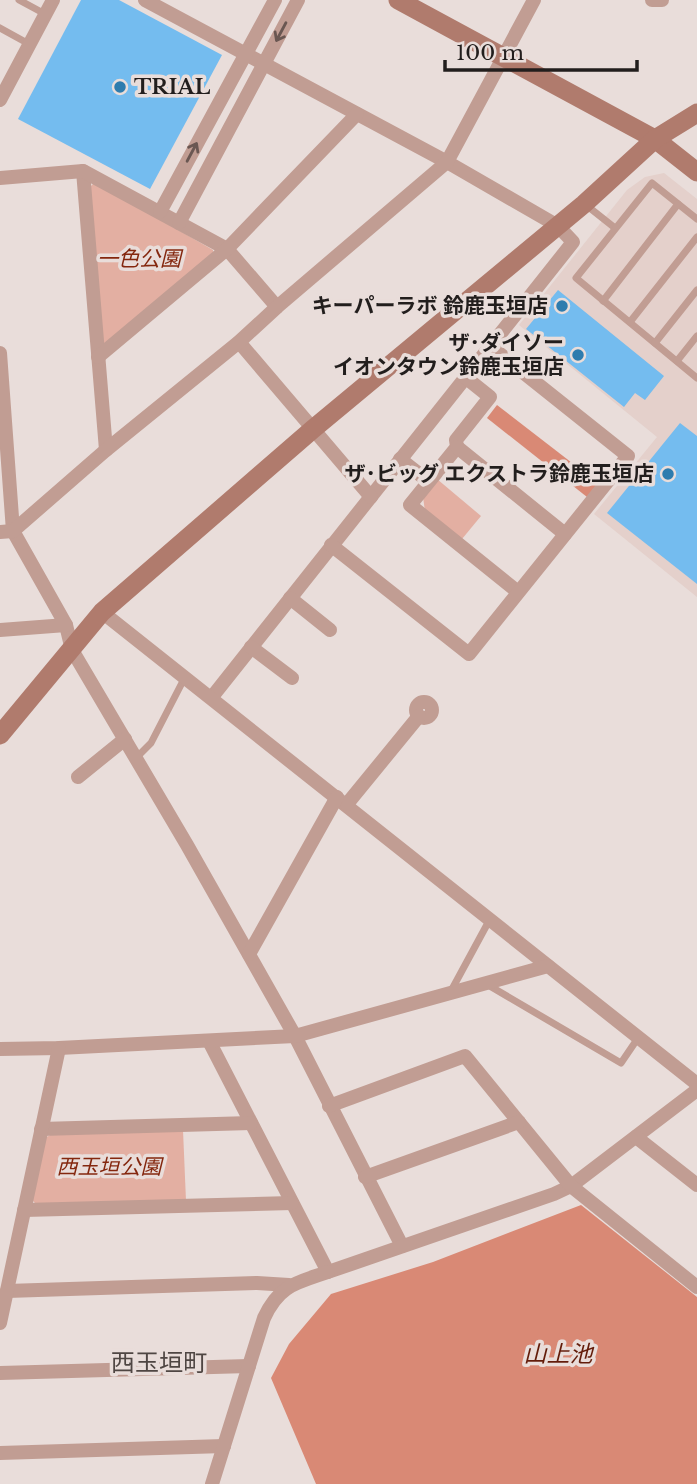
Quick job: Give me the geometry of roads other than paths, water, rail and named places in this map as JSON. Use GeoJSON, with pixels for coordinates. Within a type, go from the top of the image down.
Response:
{"type":"FeatureCollection","features":[{"type":"Feature","properties":{"kind":"street"},"geometry":{"type":"LineString","coordinates":[[0,100],[53,0]]}},
{"type":"Feature","properties":{"kind":"street"},"geometry":{"type":"LineString","coordinates":[[145,0],[447,162],[558,226],[573,242],[212,697]]}},
{"type":"Feature","properties":{"kind":"street"},"geometry":{"type":"LineString","coordinates":[[160,212],[275,0]]}},
{"type":"Feature","properties":{"kind":"street"},"geometry":{"type":"LineString","coordinates":[[179,223],[298,0]]}},
{"type":"Feature","properties":{"kind":"street"},"geometry":{"type":"LineString","coordinates":[[398,0],[655,139],[697,172]]}},
{"type":"Feature","properties":{"kind":"street"},"geometry":{"type":"LineString","coordinates":[[7,531],[239,342],[276,307],[447,162],[534,0]]}},
{"type":"Feature","properties":{"kind":"street"},"geometry":{"type":"LineString","coordinates":[[652,0],[662,0]]}},
{"type":"Feature","properties":{"kind":"street"},"geometry":{"type":"LineString","coordinates":[[0,735],[102,612],[313,429],[584,204],[655,139],[697,113]]}},
{"type":"Feature","properties":{"kind":"street"},"geometry":{"type":"LineString","coordinates":[[98,357],[227,249],[357,114]]}},
{"type":"Feature","properties":{"kind":"street"},"geometry":{"type":"LineString","coordinates":[[83,171],[106,450]]}},
{"type":"Feature","properties":{"kind":"street"},"geometry":{"type":"LineString","coordinates":[[0,178],[83,171],[227,249],[276,307]]}},
{"type":"Feature","properties":{"kind":"street"},"geometry":{"type":"LineString","coordinates":[[239,342],[370,496]]}},
{"type":"Feature","properties":{"kind":"street"},"geometry":{"type":"LineString","coordinates":[[331,545],[469,654],[628,456],[490,345]]}},
{"type":"Feature","properties":{"kind":"street"},"geometry":{"type":"LineString","coordinates":[[0,353],[7,531],[66,625],[72,650],[295,1036],[402,1246]]}},
{"type":"Feature","properties":{"kind":"street"},"geometry":{"type":"LineString","coordinates":[[465,377],[490,397],[456,440],[457,447],[565,534]]}},
{"type":"Feature","properties":{"kind":"street"},"geometry":{"type":"LineString","coordinates":[[457,447],[410,505],[518,592]]}},
{"type":"Feature","properties":{"kind":"street"},"geometry":{"type":"LineString","coordinates":[[400,459],[428,481]]}},
{"type":"Feature","properties":{"kind":"street"},"geometry":{"type":"LineString","coordinates":[[290,598],[330,630]]}},
{"type":"Feature","properties":{"kind":"street"},"geometry":{"type":"LineString","coordinates":[[102,612],[697,1084]]}},
{"type":"Feature","properties":{"kind":"street"},"geometry":{"type":"LineString","coordinates":[[0,630],[66,625]]}},
{"type":"Feature","properties":{"kind":"street"},"geometry":{"type":"LineString","coordinates":[[251,647],[292,678]]}},
{"type":"Feature","properties":{"kind":"street"},"geometry":{"type":"LineString","coordinates":[[249,954],[342,800],[419,716]]}},
{"type":"Feature","properties":{"kind":"street"},"geometry":{"type":"LineString","coordinates":[[78,777],[125,739]]}},
{"type":"Feature","properties":{"kind":"street"},"geometry":{"type":"LineString","coordinates":[[0,1049],[295,1036],[548,966]]}},
{"type":"Feature","properties":{"kind":"street"},"geometry":{"type":"LineString","coordinates":[[209,1041],[328,1272]]}},
{"type":"Feature","properties":{"kind":"street"},"geometry":{"type":"LineString","coordinates":[[0,1323],[59,1048]]}},
{"type":"Feature","properties":{"kind":"street"},"geometry":{"type":"LineString","coordinates":[[330,1106],[465,1056],[570,1186],[697,1287]]}},
{"type":"Feature","properties":{"kind":"street"},"geometry":{"type":"LineString","coordinates":[[7,1292],[257,1283],[289,1285],[554,1194],[570,1186],[697,1090]]}},
{"type":"Feature","properties":{"kind":"street"},"geometry":{"type":"LineString","coordinates":[[365,1177],[519,1122]]}},
{"type":"Feature","properties":{"kind":"street"},"geometry":{"type":"LineString","coordinates":[[41,1129],[251,1123]]}},
{"type":"Feature","properties":{"kind":"street"},"geometry":{"type":"LineString","coordinates":[[636,1136],[697,1185]]}},
{"type":"Feature","properties":{"kind":"street"},"geometry":{"type":"LineString","coordinates":[[24,1210],[292,1203]]}},
{"type":"Feature","properties":{"kind":"street"},"geometry":{"type":"LineString","coordinates":[[212,1484],[272,1300],[289,1285]]}},
{"type":"Feature","properties":{"kind":"street"},"geometry":{"type":"LineString","coordinates":[[0,1373],[249,1366]]}},
{"type":"Feature","properties":{"kind":"street"},"geometry":{"type":"LineString","coordinates":[[0,1453],[224,1446]]}},
{"type":"Feature","properties":{"kind":"lane"},"geometry":{"type":"LineString","coordinates":[[24,1],[45,15]]}},
{"type":"Feature","properties":{"kind":"lane"},"geometry":{"type":"LineString","coordinates":[[0,28],[29,44]]}},
{"type":"Feature","properties":{"kind":"lane"},"geometry":{"type":"LineString","coordinates":[[697,219],[652,183],[576,278],[697,378]]}},
{"type":"Feature","properties":{"kind":"lane"},"geometry":{"type":"LineString","coordinates":[[584,204],[615,229]]}},
{"type":"Feature","properties":{"kind":"lane"},"geometry":{"type":"LineString","coordinates":[[603,300],[678,204]]}},
{"type":"Feature","properties":{"kind":"lane"},"geometry":{"type":"LineString","coordinates":[[630,322],[697,237]]}},
{"type":"Feature","properties":{"kind":"lane"},"geometry":{"type":"LineString","coordinates":[[654,343],[697,290]]}},
{"type":"Feature","properties":{"kind":"lane"},"geometry":{"type":"LineString","coordinates":[[677,361],[697,335]]}},
{"type":"Feature","properties":{"kind":"lane"},"geometry":{"type":"LineString","coordinates":[[136,759],[151,743],[185,677]]}},
{"type":"Feature","properties":{"kind":"lane"},"geometry":{"type":"LineString","coordinates":[[451,992],[490,919]]}},
{"type":"Feature","properties":{"kind":"lane"},"geometry":{"type":"LineString","coordinates":[[484,983],[621,1063],[638,1038]]}},
{"type":"Feature","properties":{"kind":"water"},"geometry":{"type":"Polygon","coordinates":[[[497,405],[598,483],[587,497],[487,418],[497,405]]]}},
{"type":"Feature","properties":{"kind":"water","name":"山上池"},"geometry":{"type":"Polygon","coordinates":[[[581,1205],[697,1297],[697,1484],[316,1484],[271,1378],[289,1344],[331,1294],[433,1262],[581,1205]]]}},
{"type":"Feature","properties":{"kind":"place","name":"TRIAL"},"geometry":{"type":"Point","coordinates":[120,87]}},
{"type":"Feature","properties":{"kind":"place","name":"キーパーラボ 鈴鹿玉垣店"},"geometry":{"type":"Point","coordinates":[562,306]}},
{"type":"Feature","properties":{"kind":"place","name":"ザ･ダイソー イオンタウン鈴鹿玉垣店"},"geometry":{"type":"Point","coordinates":[578,355]}},
{"type":"Feature","properties":{"kind":"place","name":"ザ･ビッグ エクストラ鈴鹿玉垣店"},"geometry":{"type":"Point","coordinates":[668,474]}},
{"type":"Feature","properties":{"kind":"district","name":"西玉垣町"},"geometry":{"type":"Point","coordinates":[159,1362]}},
{"type":"Feature","properties":{"kind":"park label","name":"一色公園"},"geometry":{"type":"Point","coordinates":[139,259]}},
{"type":"Feature","properties":{"kind":"park label","name":"西玉垣公園"},"geometry":{"type":"Point","coordinates":[109,1167]}}]}
